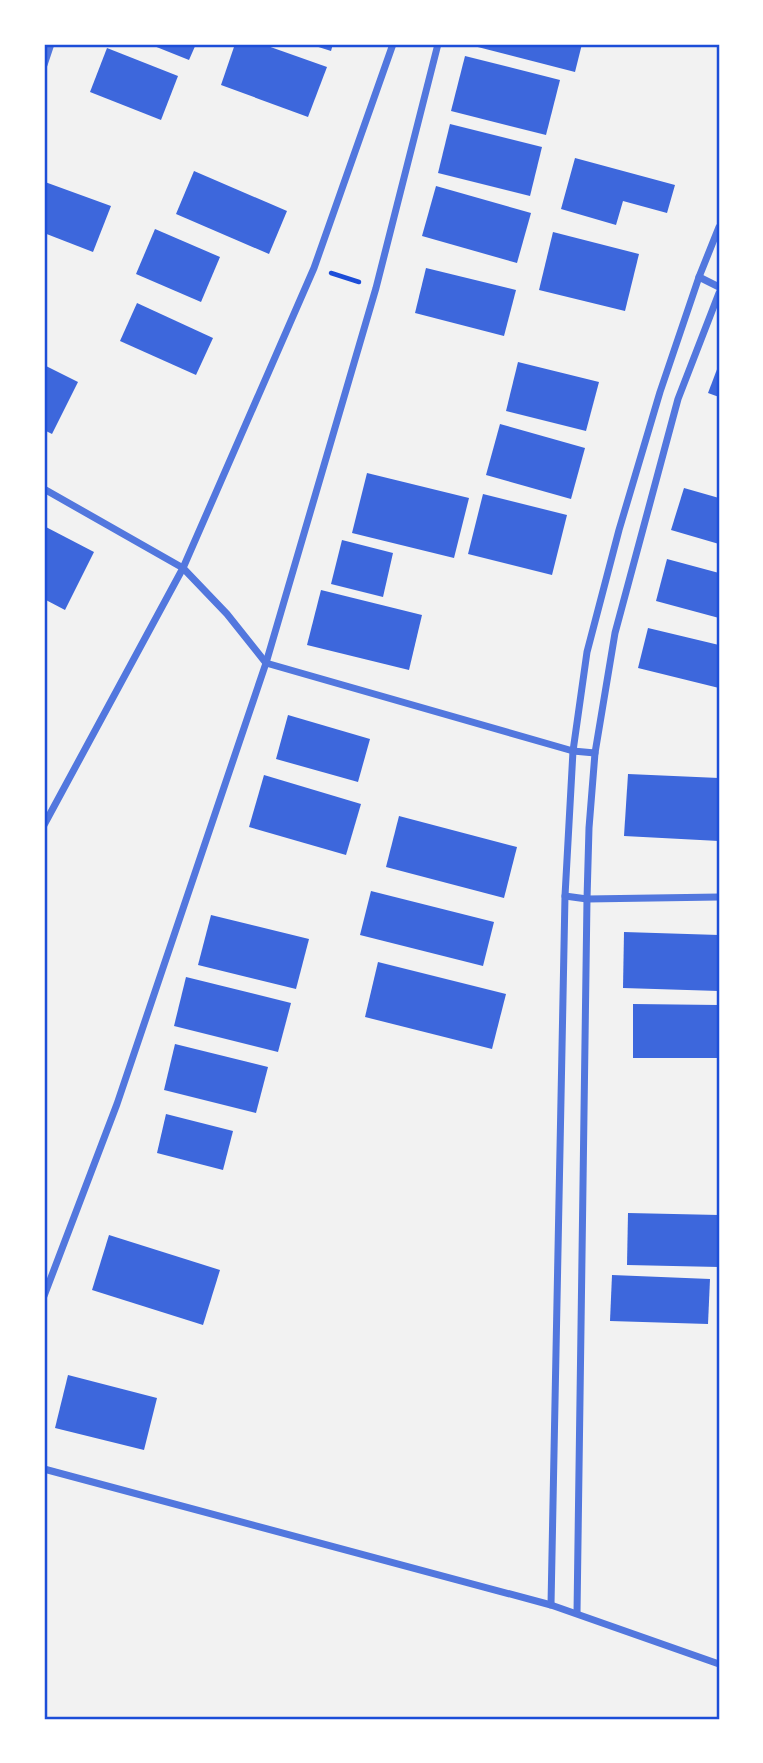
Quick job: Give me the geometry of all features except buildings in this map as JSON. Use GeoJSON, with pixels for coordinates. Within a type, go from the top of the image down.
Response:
{"type":"FeatureCollection","features":[{"type":"Feature","properties":{"kind":"street"},"geometry":{"type":"LineString","coordinates":[[44,65],[51,44]]}},
{"type":"Feature","properties":{"kind":"street"},"geometry":{"type":"LineString","coordinates":[[44,825],[183,568],[314,268],[393,44]]}},
{"type":"Feature","properties":{"kind":"street"},"geometry":{"type":"LineString","coordinates":[[44,1296],[117,1104],[265,663],[376,288],[438,44]]}},
{"type":"Feature","properties":{"kind":"street"},"geometry":{"type":"LineString","coordinates":[[551,1605],[565,896],[573,751],[587,652],[619,530],[660,392],[719,227]]}},
{"type":"Feature","properties":{"kind":"street"},"geometry":{"type":"LineString","coordinates":[[699,277],[719,287]]}},
{"type":"Feature","properties":{"kind":"street"},"geometry":{"type":"LineString","coordinates":[[577,1613],[587,899],[595,753],[615,633],[647,509],[678,399],[719,293]]}},
{"type":"Feature","properties":{"kind":"street"},"geometry":{"type":"LineString","coordinates":[[44,489],[183,568],[227,614],[265,663],[573,751],[595,753]]}},
{"type":"Feature","properties":{"kind":"street"},"geometry":{"type":"LineString","coordinates":[[565,896],[587,899],[719,897]]}},
{"type":"Feature","properties":{"kind":"street"},"geometry":{"type":"LineString","coordinates":[[44,1469],[551,1605],[719,1664]]}},
{"type":"Feature","properties":{"kind":"path"},"geometry":{"type":"LineString","coordinates":[[314,268],[376,288]]}}]}
